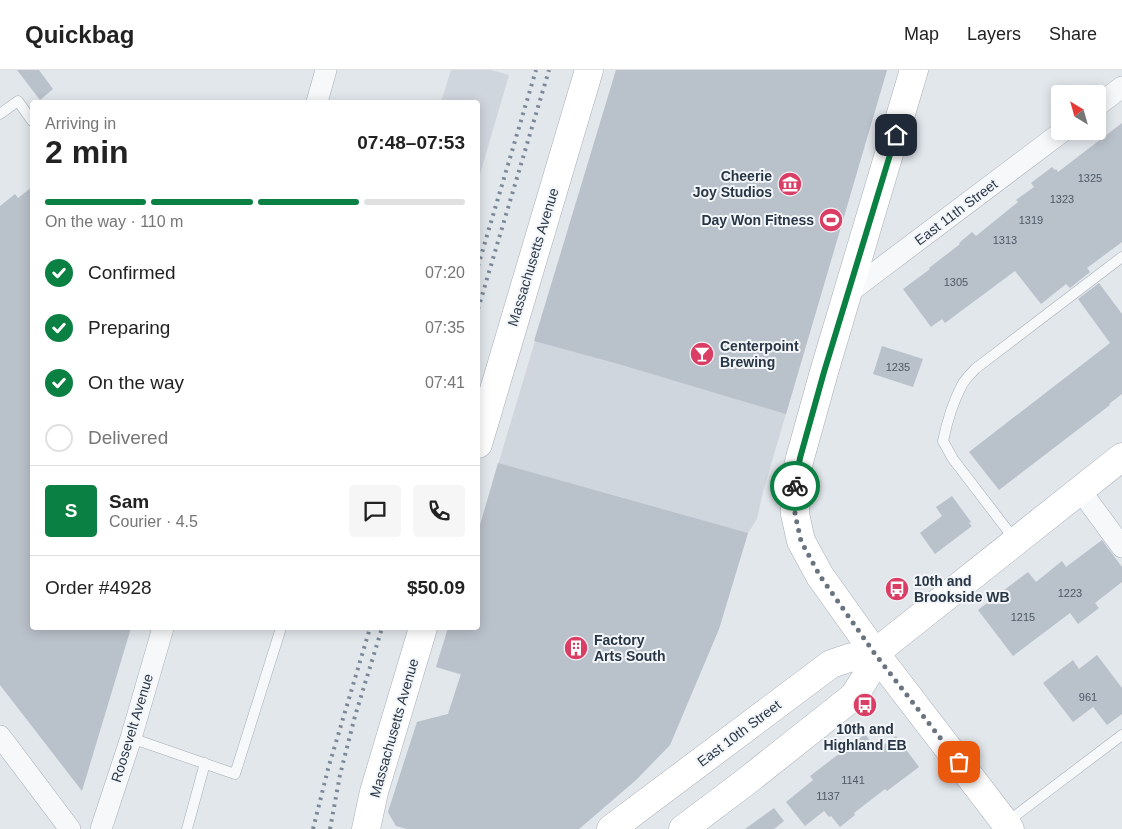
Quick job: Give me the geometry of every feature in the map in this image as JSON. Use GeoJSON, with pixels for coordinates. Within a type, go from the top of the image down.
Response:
{"type":"FeatureCollection","features":[{"type":"Feature","properties":{"kind":"street"},"geometry":{"type":"LineString","coordinates":[[318,100],[326,70]]}},
{"type":"Feature","properties":{"kind":"street","name":"Massachusetts Avenue"},"geometry":{"type":"LineString","coordinates":[[480,437],[589,70]]}},
{"type":"Feature","properties":{"kind":"street"},"geometry":{"type":"LineString","coordinates":[[914,70],[798,466],[795,514],[801,541],[820,576],[875,654],[1004,827]]}},
{"type":"Feature","properties":{"kind":"street"},"geometry":{"type":"LineString","coordinates":[[1106,99],[1122,87]]}},
{"type":"Feature","properties":{"kind":"street","name":"East 11th Street"},"geometry":{"type":"LineString","coordinates":[[848,293],[1051,140]]}},
{"type":"Feature","properties":{"kind":"street"},"geometry":{"type":"LineString","coordinates":[[683,829],[854,696],[866,676],[875,654],[1122,456]]}},
{"type":"Feature","properties":{"kind":"street"},"geometry":{"type":"LineString","coordinates":[[1080,490],[1122,547]]}},
{"type":"Feature","properties":{"kind":"street","name":"Roosevelt Avenue"},"geometry":{"type":"LineString","coordinates":[[101,829],[131,738],[162,630]]}},
{"type":"Feature","properties":{"kind":"street","name":"Massachusetts Avenue"},"geometry":{"type":"LineString","coordinates":[[366,829],[374,792],[422,630]]}},
{"type":"Feature","properties":{"kind":"street","name":"East 10th Street"},"geometry":{"type":"LineString","coordinates":[[611,829],[831,664],[852,657],[875,654]]}},
{"type":"Feature","properties":{"kind":"street"},"geometry":{"type":"LineString","coordinates":[[0,736],[70,829]]}},
{"type":"Feature","properties":{"kind":"lane"},"geometry":{"type":"LineString","coordinates":[[0,114],[18,101],[30,118]]}},
{"type":"Feature","properties":{"kind":"lane"},"geometry":{"type":"LineString","coordinates":[[1016,541],[953,459],[943,441],[954,402],[963,384],[975,369],[1122,257]]}},
{"type":"Feature","properties":{"kind":"lane"},"geometry":{"type":"LineString","coordinates":[[131,738],[235,774],[280,630]]}},
{"type":"Feature","properties":{"kind":"lane"},"geometry":{"type":"LineString","coordinates":[[1004,827],[1122,735]]}},
{"type":"Feature","properties":{"kind":"lane"},"geometry":{"type":"LineString","coordinates":[[187,829],[205,764]]}},
{"type":"Feature","properties":{"kind":"shaded area"},"geometry":{"type":"Polygon","coordinates":[[[451,70],[491,70],[509,75],[480,174],[480,100],[442,100],[451,70]]]}},
{"type":"Feature","properties":{"kind":"shaded area"},"geometry":{"type":"Polygon","coordinates":[[[616,70],[887,70],[763,492],[757,519],[748,533],[719,629],[670,745],[636,780],[579,829],[407,829],[396,826],[388,812],[417,722],[448,714],[461,675],[436,667],[447,630],[480,630],[480,525],[616,70]]]}},
{"type":"Feature","properties":{"kind":"building"},"geometry":{"type":"Polygon","coordinates":[[[17,70],[39,70],[53,89],[40,100],[17,70]]]}},
{"type":"Feature","properties":{"kind":"building"},"geometry":{"type":"Polygon","coordinates":[[[616,70],[887,70],[786,414],[534,341],[616,70]]]}},
{"type":"Feature","properties":{"kind":"building"},"geometry":{"type":"Polygon","coordinates":[[[1122,123],[1122,242],[1087,268],[1090,272],[1070,288],[1066,284],[1041,304],[1015,271],[945,323],[942,319],[931,327],[903,289],[930,269],[972,232],[976,236],[1018,202],[1016,200],[1034,187],[1031,183],[1052,167],[1058,172],[1100,140],[1106,140],[1106,135],[1122,123]]]}},
{"type":"Feature","properties":{"kind":"building"},"geometry":{"type":"Polygon","coordinates":[[[30,189],[30,630],[130,630],[82,791],[0,685],[0,206],[15,194],[18,198],[30,189]]]}},
{"type":"Feature","properties":{"kind":"building"},"geometry":{"type":"Polygon","coordinates":[[[1099,283],[1122,314],[1122,394],[999,490],[969,452],[1110,343],[1078,299],[1099,283]]]}},
{"type":"Feature","properties":{"kind":"building"},"geometry":{"type":"Polygon","coordinates":[[[882,346],[923,359],[913,387],[873,374],[882,346]]]}},
{"type":"Feature","properties":{"kind":"building","name":"Factory Arts South"},"geometry":{"type":"Polygon","coordinates":[[[498,463],[748,533],[719,629],[670,745],[636,780],[579,829],[407,829],[396,826],[388,812],[417,722],[448,714],[461,674],[436,667],[447,630],[480,630],[480,525],[498,463]]]}},
{"type":"Feature","properties":{"kind":"building"},"geometry":{"type":"Polygon","coordinates":[[[952,496],[972,526],[935,554],[920,533],[942,516],[936,507],[952,496]]]}},
{"type":"Feature","properties":{"kind":"building"},"geometry":{"type":"Polygon","coordinates":[[[1102,540],[1122,567],[1122,582],[1095,603],[1099,608],[1078,624],[1070,613],[1013,656],[978,610],[1028,572],[1036,582],[1062,561],[1066,567],[1102,540]]]}},
{"type":"Feature","properties":{"kind":"building"},"geometry":{"type":"Polygon","coordinates":[[[1097,655],[1122,688],[1122,714],[1107,725],[1093,707],[1073,722],[1043,683],[1073,660],[1079,669],[1097,655]]]}},
{"type":"Feature","properties":{"kind":"building"},"geometry":{"type":"Polygon","coordinates":[[[865,734],[877,750],[896,736],[919,767],[887,791],[885,789],[854,813],[855,815],[840,827],[824,811],[805,826],[786,802],[813,780],[810,776],[865,734]]]}},
{"type":"Feature","properties":{"kind":"building"},"geometry":{"type":"Polygon","coordinates":[[[774,808],[784,821],[774,829],[745,829],[774,808]]]}},
{"type":"Feature","properties":{"kind":"railway"},"geometry":{"type":"LineString","coordinates":[[480,259],[536,70]]}},
{"type":"Feature","properties":{"kind":"railway"},"geometry":{"type":"LineString","coordinates":[[480,302],[549,70]]}},
{"type":"Feature","properties":{"kind":"railway"},"geometry":{"type":"LineString","coordinates":[[313,829],[328,769],[369,630]]}},
{"type":"Feature","properties":{"kind":"railway"},"geometry":{"type":"LineString","coordinates":[[330,829],[340,775],[355,716],[381,630]]}},
{"type":"Feature","properties":{"kind":"way so far"},"geometry":{"type":"LineString","coordinates":[[795,486],[795,514],[801,541],[820,576],[875,654],[959,762]]}},
{"type":"Feature","properties":{"kind":"place","name":"Cheerie Joy Studios"},"geometry":{"type":"Point","coordinates":[790,184]}},
{"type":"Feature","properties":{"kind":"place","name":"Day Won Fitness"},"geometry":{"type":"Point","coordinates":[831,220]}},
{"type":"Feature","properties":{"kind":"place","name":"Centerpoint Brewing"},"geometry":{"type":"Point","coordinates":[702,354]}},
{"type":"Feature","properties":{"kind":"place","name":"10th and Brookside WB"},"geometry":{"type":"Point","coordinates":[897,589]}},
{"type":"Feature","properties":{"kind":"place","name":"Factory Arts South"},"geometry":{"type":"Point","coordinates":[576,648]}},
{"type":"Feature","properties":{"kind":"place","name":"10th and Highland EB"},"geometry":{"type":"Point","coordinates":[865,705]}},
{"type":"Feature","properties":{"kind":"route"},"geometry":{"type":"LineString","coordinates":[[795,486],[800,458],[824,372],[896,135]]}}]}
